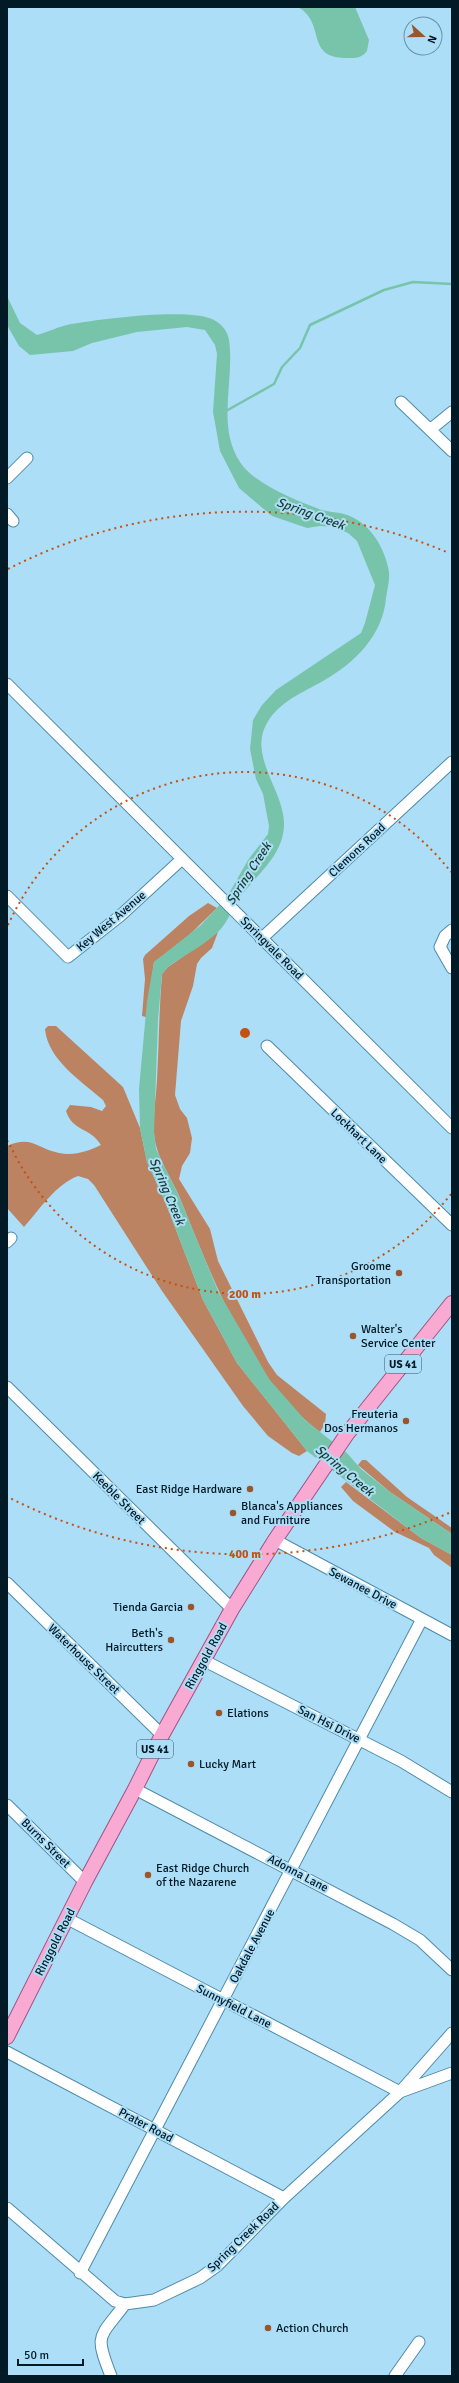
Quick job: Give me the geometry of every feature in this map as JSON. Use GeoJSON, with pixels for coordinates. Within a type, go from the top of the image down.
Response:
{"type":"FeatureCollection","features":[{"type":"Feature","properties":{"kind":"main road","name":"Ringgold Road"},"geometry":{"type":"LineString","coordinates":[[7,2037],[68,1919],[85,1882],[162,1735],[232,1609],[275,1540],[347,1434],[452,1303]]}},
{"type":"Feature","properties":{"kind":"street"},"geometry":{"type":"LineString","coordinates":[[401,402],[431,429],[452,451]]}},
{"type":"Feature","properties":{"kind":"street"},"geometry":{"type":"LineString","coordinates":[[431,429],[452,412]]}},
{"type":"Feature","properties":{"kind":"street"},"geometry":{"type":"LineString","coordinates":[[7,478],[27,458]]}},
{"type":"Feature","properties":{"kind":"street","name":"Springvale Road"},"geometry":{"type":"LineString","coordinates":[[7,684],[452,1128]]}},
{"type":"Feature","properties":{"kind":"street","name":"Clemons Road"},"geometry":{"type":"LineString","coordinates":[[261,939],[452,762]]}},
{"type":"Feature","properties":{"kind":"street","name":"Key West Avenue"},"geometry":{"type":"LineString","coordinates":[[7,896],[68,958],[120,916],[182,859]]}},
{"type":"Feature","properties":{"kind":"street"},"geometry":{"type":"LineString","coordinates":[[452,930],[446,936],[440,947],[452,968]]}},
{"type":"Feature","properties":{"kind":"street","name":"Lockhart Lane"},"geometry":{"type":"LineString","coordinates":[[267,1046],[452,1225]]}},
{"type":"Feature","properties":{"kind":"street","name":"Keeble Street"},"geometry":{"type":"LineString","coordinates":[[7,1386],[232,1609]]}},
{"type":"Feature","properties":{"kind":"street","name":"Sewanee Drive"},"geometry":{"type":"LineString","coordinates":[[275,1540],[452,1635]]}},
{"type":"Feature","properties":{"kind":"street","name":"Waterhouse Street"},"geometry":{"type":"LineString","coordinates":[[7,1583],[162,1735]]}},
{"type":"Feature","properties":{"kind":"street","name":"Oakdale Avenue"},"geometry":{"type":"LineString","coordinates":[[80,2273],[360,1741],[422,1619]]}},
{"type":"Feature","properties":{"kind":"street","name":"San Hsi Drive"},"geometry":{"type":"LineString","coordinates":[[204,1660],[433,1779],[452,1792]]}},
{"type":"Feature","properties":{"kind":"street","name":"Adonna Lane"},"geometry":{"type":"LineString","coordinates":[[135,1789],[292,1870],[420,1940],[452,1970]]}},
{"type":"Feature","properties":{"kind":"street","name":"Burns Street"},"geometry":{"type":"LineString","coordinates":[[7,1805],[85,1882]]}},
{"type":"Feature","properties":{"kind":"street","name":"Sunnyfield Lane"},"geometry":{"type":"LineString","coordinates":[[68,1919],[400,2092]]}},
{"type":"Feature","properties":{"kind":"street"},"geometry":{"type":"LineString","coordinates":[[400,2092],[452,2033]]}},
{"type":"Feature","properties":{"kind":"street","name":"Prater Road"},"geometry":{"type":"LineString","coordinates":[[7,2052],[284,2198]]}},
{"type":"Feature","properties":{"kind":"street","name":"Spring Creek Road"},"geometry":{"type":"LineString","coordinates":[[125,2304],[154,2300],[200,2278],[217,2266],[284,2198],[400,2092],[452,2073]]}},
{"type":"Feature","properties":{"kind":"street"},"geometry":{"type":"LineString","coordinates":[[7,2208],[80,2273],[115,2301],[125,2304],[102,2332],[100,2342],[102,2353],[111,2376]]}},
{"type":"Feature","properties":{"kind":"street"},"geometry":{"type":"LineString","coordinates":[[395,2376],[419,2342]]}},
{"type":"Feature","properties":{"kind":"shaded area"},"geometry":{"type":"Polygon","coordinates":[[[208,903],[217,908],[183,941],[154,962],[146,1017],[142,1016],[145,979],[143,959],[145,955],[189,916],[208,903]]]}},
{"type":"Feature","properties":{"kind":"shaded area"},"geometry":{"type":"Polygon","coordinates":[[[218,932],[212,948],[197,964],[193,986],[181,1021],[175,1095],[180,1109],[187,1118],[192,1138],[190,1153],[182,1166],[179,1179],[210,1229],[218,1261],[268,1362],[277,1375],[326,1414],[325,1424],[320,1432],[295,1410],[272,1384],[252,1355],[219,1292],[179,1196],[162,1161],[155,1141],[154,1114],[162,974],[168,967],[218,932]]]}},
{"type":"Feature","properties":{"kind":"shaded area"},"geometry":{"type":"Polygon","coordinates":[[[48,1026],[56,1026],[123,1087],[140,1128],[147,1162],[166,1204],[203,1300],[237,1363],[307,1451],[299,1456],[292,1453],[268,1436],[243,1406],[162,1291],[94,1185],[88,1179],[78,1176],[62,1185],[48,1198],[24,1227],[7,1208],[7,1146],[16,1143],[29,1142],[51,1151],[70,1154],[86,1151],[101,1145],[92,1135],[73,1123],[66,1111],[70,1105],[91,1107],[102,1111],[106,1106],[103,1100],[67,1069],[59,1060],[47,1040],[45,1029],[48,1026]]]}},
{"type":"Feature","properties":{"kind":"shaded area"},"geometry":{"type":"Polygon","coordinates":[[[362,1460],[366,1460],[407,1497],[452,1528],[452,1534],[390,1492],[358,1465],[362,1460]]]}},
{"type":"Feature","properties":{"kind":"shaded area"},"geometry":{"type":"Polygon","coordinates":[[[346,1482],[421,1538],[452,1555],[452,1568],[434,1555],[429,1548],[395,1532],[353,1501],[341,1487],[346,1482]]]}},
{"type":"Feature","properties":{"kind":"water"},"geometry":{"type":"Polygon","coordinates":[[[298,7],[355,7],[369,40],[367,51],[361,56],[353,58],[334,57],[325,52],[320,46],[312,22],[307,14],[298,7]]]}},
{"type":"Feature","properties":{"kind":"water","name":"Spring Creek"},"geometry":{"type":"Polygon","coordinates":[[[7,296],[20,323],[37,335],[71,324],[102,319],[145,315],[186,314],[202,316],[217,322],[226,331],[229,340],[229,433],[233,448],[240,462],[246,470],[255,477],[287,496],[325,511],[353,517],[361,522],[374,536],[384,553],[389,572],[389,582],[384,611],[373,636],[356,657],[346,666],[335,674],[292,698],[278,709],[267,723],[262,735],[264,760],[282,810],[284,822],[280,844],[269,862],[238,900],[219,931],[207,941],[168,967],[162,974],[158,1020],[154,1132],[156,1149],[178,1194],[218,1291],[269,1379],[306,1421],[347,1453],[361,1469],[390,1492],[452,1534],[452,1555],[421,1538],[307,1451],[237,1363],[203,1300],[166,1204],[147,1162],[140,1128],[139,1089],[147,1001],[154,962],[201,925],[227,897],[248,860],[268,834],[269,826],[263,794],[256,779],[250,749],[253,720],[262,705],[276,690],[361,633],[375,585],[357,541],[348,533],[333,527],[320,526],[307,528],[272,516],[239,488],[220,451],[213,412],[217,354],[215,345],[205,330],[187,327],[137,332],[92,343],[73,351],[30,355],[19,346],[7,325],[7,296]]]}},
{"type":"Feature","properties":{"kind":"waterway"},"geometry":{"type":"LineString","coordinates":[[226,411],[274,384],[282,367],[300,348],[310,325],[384,290],[413,282],[452,284]]}},
{"type":"Feature","properties":{"kind":"place","name":"Groome Transportation"},"geometry":{"type":"Point","coordinates":[399,1273]}},
{"type":"Feature","properties":{"kind":"place","name":"Walter's Service Center"},"geometry":{"type":"Point","coordinates":[353,1336]}},
{"type":"Feature","properties":{"kind":"place","name":"Freuteria Dos Hermanos"},"geometry":{"type":"Point","coordinates":[406,1421]}},
{"type":"Feature","properties":{"kind":"place","name":"East Ridge Hardware"},"geometry":{"type":"Point","coordinates":[250,1489]}},
{"type":"Feature","properties":{"kind":"place","name":"Blanca's Appliances and Furniture"},"geometry":{"type":"Point","coordinates":[233,1513]}},
{"type":"Feature","properties":{"kind":"place","name":"Tienda Garcia"},"geometry":{"type":"Point","coordinates":[191,1607]}},
{"type":"Feature","properties":{"kind":"place","name":"Beth's Haircutters"},"geometry":{"type":"Point","coordinates":[171,1640]}},
{"type":"Feature","properties":{"kind":"place","name":"Elations"},"geometry":{"type":"Point","coordinates":[219,1713]}},
{"type":"Feature","properties":{"kind":"place","name":"Lucky Mart"},"geometry":{"type":"Point","coordinates":[191,1764]}},
{"type":"Feature","properties":{"kind":"place","name":"East Ridge Church of the Nazarene"},"geometry":{"type":"Point","coordinates":[148,1875]}},
{"type":"Feature","properties":{"kind":"place","name":"Action Church"},"geometry":{"type":"Point","coordinates":[268,2328]}}]}
